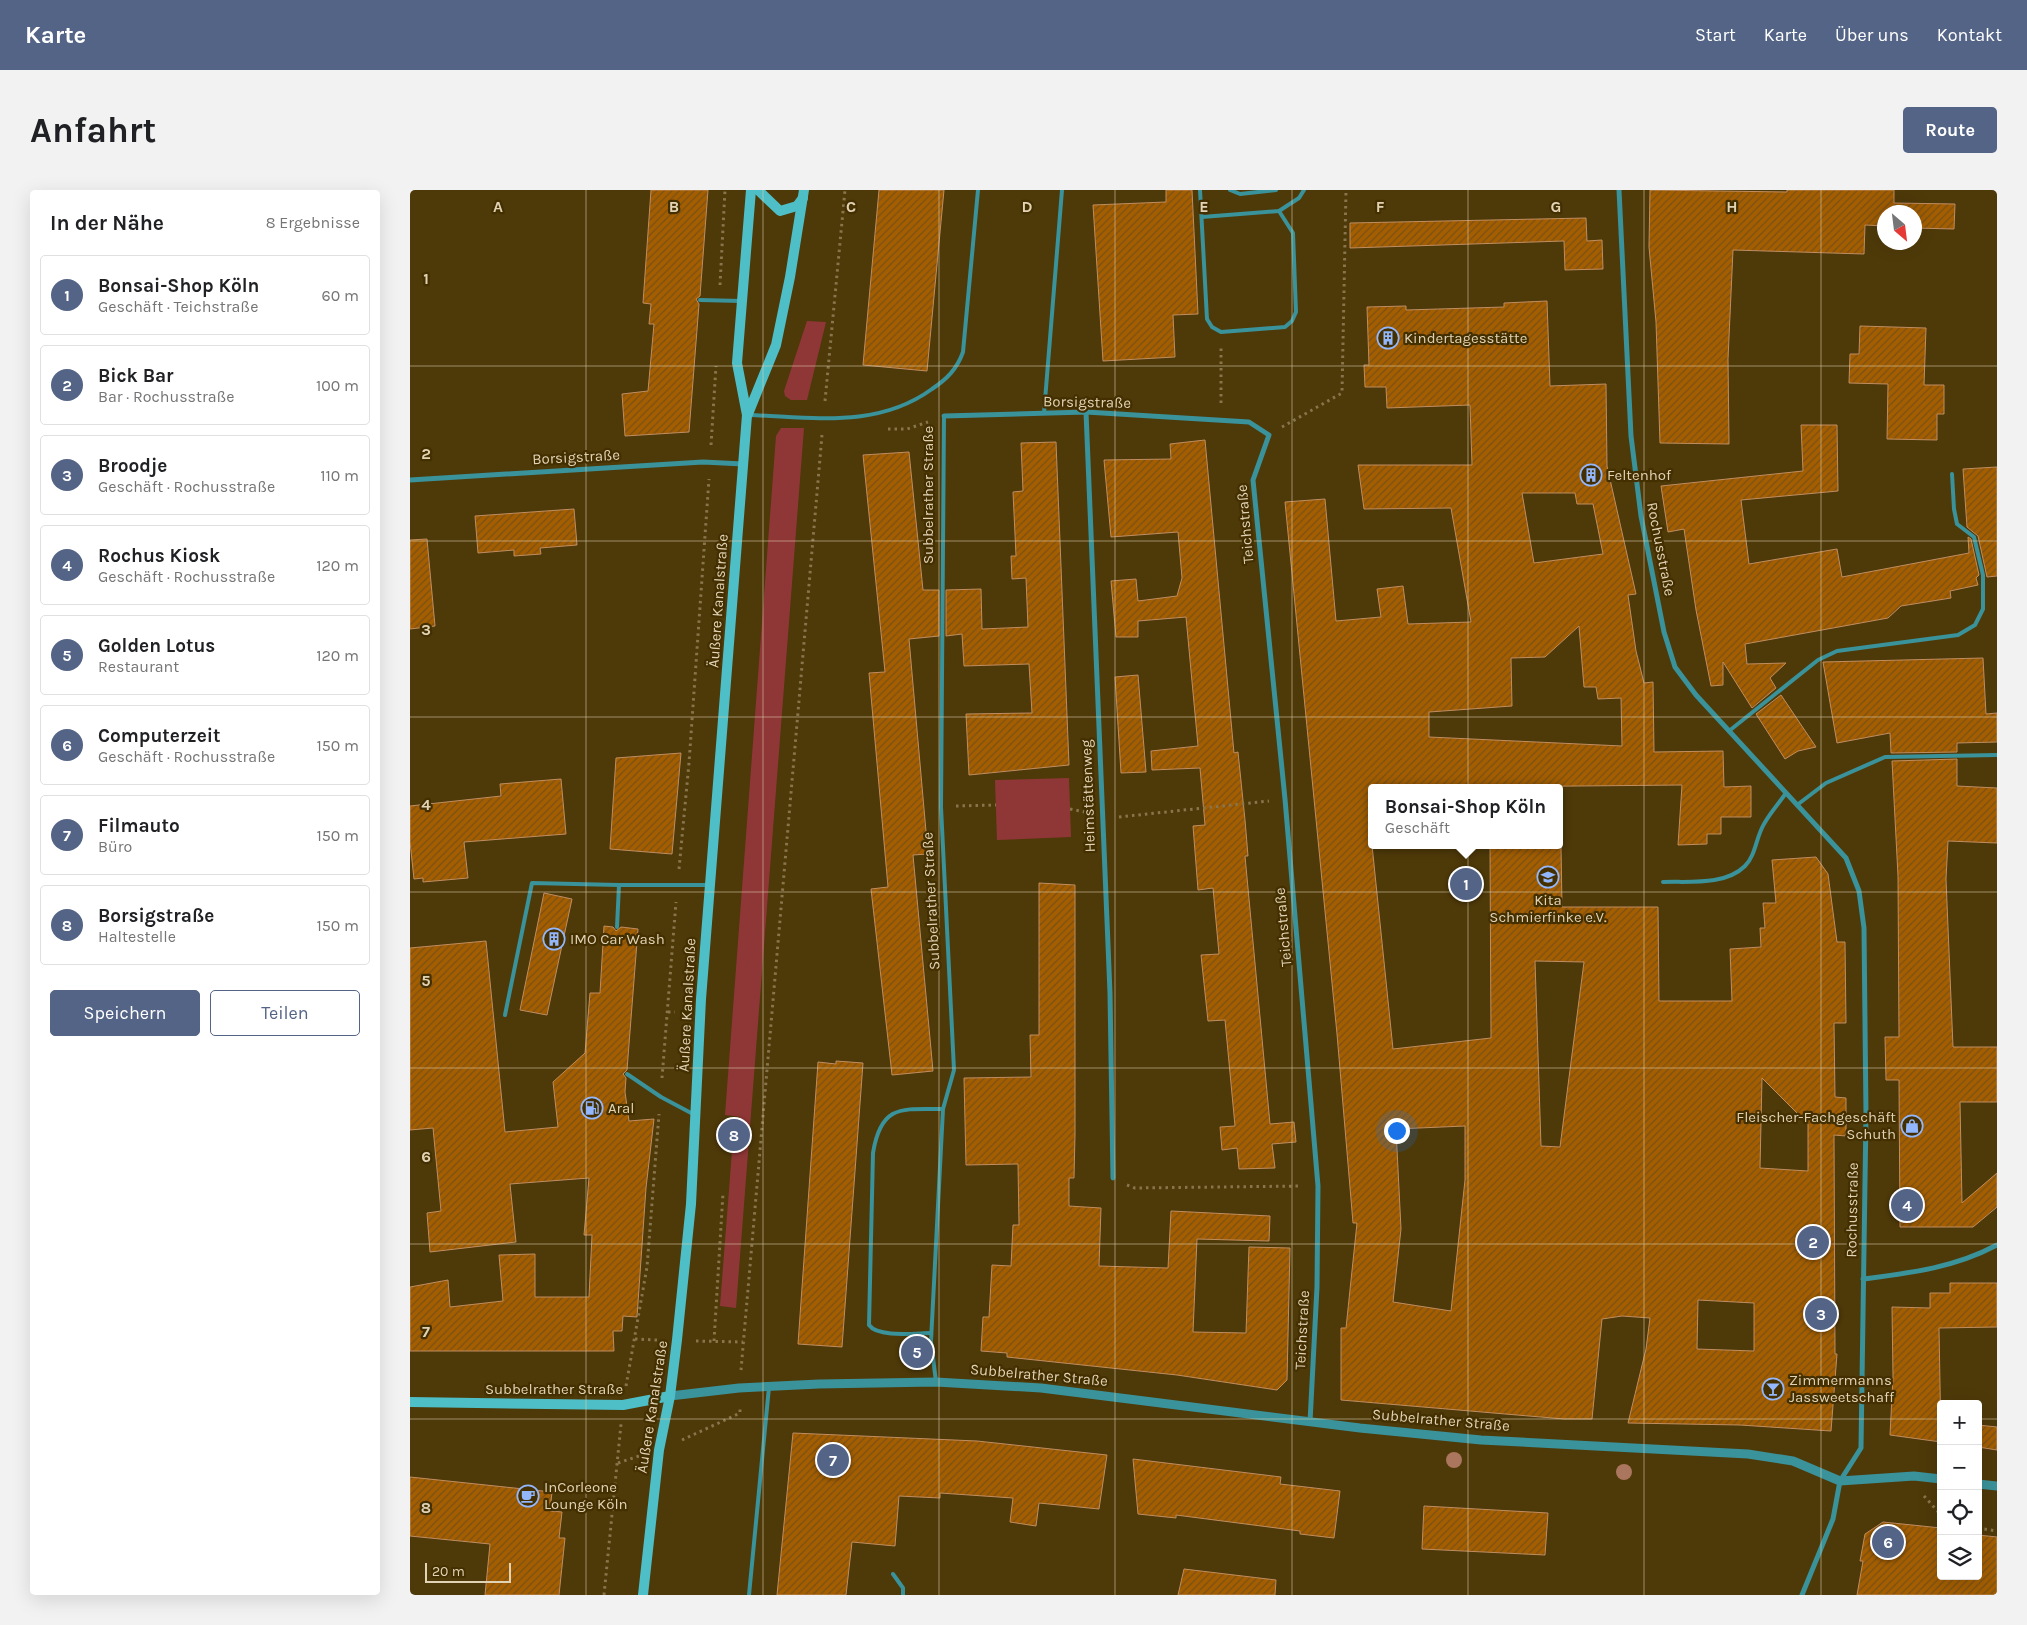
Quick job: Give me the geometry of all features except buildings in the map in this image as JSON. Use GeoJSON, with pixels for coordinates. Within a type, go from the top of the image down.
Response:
{"type":"FeatureCollection","features":[{"type":"Feature","properties":{"kind":"main road","name":"Äußere Kanalstraße"},"geometry":{"type":"LineString","coordinates":[[643,1595],[659,1450],[670,1396],[691,1204],[709,885],[747,415],[737,363],[751,190]]}},
{"type":"Feature","properties":{"kind":"main road"},"geometry":{"type":"LineString","coordinates":[[758,190],[780,212],[797,206],[804,194]]}},
{"type":"Feature","properties":{"kind":"main road","name":"Äußere Kanalstraße"},"geometry":{"type":"LineString","coordinates":[[747,415],[776,345],[804,194]]}},
{"type":"Feature","properties":{"kind":"main road","name":"Subbelrather Straße"},"geometry":{"type":"LineString","coordinates":[[410,1402],[623,1406],[670,1396]]}},
{"type":"Feature","properties":{"kind":"street","name":"Rochusstraße"},"geometry":{"type":"LineString","coordinates":[[1619,190],[1631,436],[1641,516],[1664,632],[1675,667],[1696,696],[1846,858],[1859,891],[1864,928],[1866,1116],[1861,1448],[1840,1481],[1833,1519],[1802,1595]]}},
{"type":"Feature","properties":{"kind":"street","name":"Borsigstraße"},"geometry":{"type":"LineString","coordinates":[[944,416],[1086,412],[1249,422],[1269,435]]}},
{"type":"Feature","properties":{"kind":"street","name":"Heimstättenweg"},"geometry":{"type":"LineString","coordinates":[[1086,412],[1101,816],[1110,994],[1113,1178]]}},
{"type":"Feature","properties":{"kind":"street","name":"Teichstraße"},"geometry":{"type":"LineString","coordinates":[[1269,435],[1253,480],[1284,799],[1318,1186],[1317,1287],[1310,1422]]}},
{"type":"Feature","properties":{"kind":"street","name":"Borsigstraße"},"geometry":{"type":"LineString","coordinates":[[410,480],[710,462],[743,464]]}},
{"type":"Feature","properties":{"kind":"street"},"geometry":{"type":"LineString","coordinates":[[1864,1279],[1926,1272],[1983,1253],[1997,1245]]}},
{"type":"Feature","properties":{"kind":"street","name":"Subbelrather Straße"},"geometry":{"type":"LineString","coordinates":[[670,1396],[769,1386],[936,1382],[1041,1388],[1310,1422],[1481,1440],[1748,1454],[1793,1461],[1840,1481],[1914,1476],[1937,1479]]}},
{"type":"Feature","properties":{"kind":"street"},"geometry":{"type":"LineString","coordinates":[[1982,1484],[1997,1486]]}},
{"type":"Feature","properties":{"kind":"lane"},"geometry":{"type":"LineString","coordinates":[[747,415],[854,418],[879,415],[903,408],[942,382],[959,365],[963,352],[978,190]]}},
{"type":"Feature","properties":{"kind":"lane"},"geometry":{"type":"LineString","coordinates":[[1044,413],[1062,190]]}},
{"type":"Feature","properties":{"kind":"lane"},"geometry":{"type":"LineString","coordinates":[[1200,190],[1207,318],[1212,327],[1221,332],[1286,327],[1292,321],[1296,312],[1292,233],[1279,211]]}},
{"type":"Feature","properties":{"kind":"lane"},"geometry":{"type":"LineString","coordinates":[[1230,190],[1240,194],[1276,190]]}},
{"type":"Feature","properties":{"kind":"lane"},"geometry":{"type":"LineString","coordinates":[[1202,217],[1279,211],[1299,198],[1304,190]]}},
{"type":"Feature","properties":{"kind":"lane"},"geometry":{"type":"LineString","coordinates":[[700,300],[741,301]]}},
{"type":"Feature","properties":{"kind":"lane","name":"Subbelrather Straße"},"geometry":{"type":"LineString","coordinates":[[936,1382],[931,1333],[943,1109],[954,1070],[941,807],[944,416]]}},
{"type":"Feature","properties":{"kind":"lane"},"geometry":{"type":"LineString","coordinates":[[1729,731],[1818,660],[1836,651],[1958,636],[1974,626],[1982,609],[1984,575],[1974,537],[1957,524],[1952,474]]}},
{"type":"Feature","properties":{"kind":"lane"},"geometry":{"type":"LineString","coordinates":[[1797,805],[1826,783],[1885,757],[1997,755]]}},
{"type":"Feature","properties":{"kind":"lane"},"geometry":{"type":"LineString","coordinates":[[1663,882],[1705,881],[1725,876],[1744,866],[1751,858],[1763,825],[1786,793]]}},
{"type":"Feature","properties":{"kind":"lane"},"geometry":{"type":"LineString","coordinates":[[505,1015],[532,883],[709,885]]}},
{"type":"Feature","properties":{"kind":"lane"},"geometry":{"type":"LineString","coordinates":[[617,927],[619,885]]}},
{"type":"Feature","properties":{"kind":"lane"},"geometry":{"type":"LineString","coordinates":[[627,1074],[661,1097],[696,1115]]}},
{"type":"Feature","properties":{"kind":"lane"},"geometry":{"type":"LineString","coordinates":[[931,1333],[882,1333],[872,1330],[869,1325],[873,1153],[880,1127],[891,1114],[904,1109],[943,1109]]}},
{"type":"Feature","properties":{"kind":"lane"},"geometry":{"type":"LineString","coordinates":[[749,1595],[769,1386]]}},
{"type":"Feature","properties":{"kind":"lane"},"geometry":{"type":"LineString","coordinates":[[893,1574],[903,1588],[903,1595]]}},
{"type":"Feature","properties":{"kind":"path"},"geometry":{"type":"LineString","coordinates":[[719,300],[725,190]]}},
{"type":"Feature","properties":{"kind":"path"},"geometry":{"type":"LineString","coordinates":[[739,1388],[845,190]]}},
{"type":"Feature","properties":{"kind":"path"},"geometry":{"type":"LineString","coordinates":[[1269,435],[1342,393],[1346,190]]}},
{"type":"Feature","properties":{"kind":"path"},"geometry":{"type":"LineString","coordinates":[[1221,332],[1221,420]]}},
{"type":"Feature","properties":{"kind":"path"},"geometry":{"type":"LineString","coordinates":[[604,1595],[623,1406],[648,1267],[677,885],[689,763],[716,357]]}},
{"type":"Feature","properties":{"kind":"path"},"geometry":{"type":"LineString","coordinates":[[1101,816],[1120,817],[1284,799]]}},
{"type":"Feature","properties":{"kind":"path"},"geometry":{"type":"LineString","coordinates":[[941,807],[996,805]]}},
{"type":"Feature","properties":{"kind":"path"},"geometry":{"type":"LineString","coordinates":[[674,936],[680,936]]}},
{"type":"Feature","properties":{"kind":"path"},"geometry":{"type":"LineString","coordinates":[[668,1012],[675,1012]]}},
{"type":"Feature","properties":{"kind":"path"},"geometry":{"type":"LineString","coordinates":[[1113,1178],[1135,1188],[1318,1186]]}},
{"type":"Feature","properties":{"kind":"path"},"geometry":{"type":"LineString","coordinates":[[714,1341],[723,1193]]}},
{"type":"Feature","properties":{"kind":"path"},"geometry":{"type":"LineString","coordinates":[[1982,1529],[1997,1531]]}},
{"type":"Feature","properties":{"kind":"shaded area"},"geometry":{"type":"Polygon","coordinates":[[[807,321],[826,322],[807,400],[791,400],[785,396],[784,391],[807,321]]]}},
{"type":"Feature","properties":{"kind":"shaded area"},"geometry":{"type":"Polygon","coordinates":[[[781,428],[804,428],[736,1308],[720,1306],[732,1151],[738,1149],[740,1117],[725,1115],[776,436],[781,428]]]}},
{"type":"Feature","properties":{"kind":"shaded area"},"geometry":{"type":"Polygon","coordinates":[[[1069,778],[1071,837],[997,840],[995,780],[1069,778]]]}},
{"type":"Feature","properties":{"kind":"place","name":"Kindertagesstätte"},"geometry":{"type":"Point","coordinates":[1388,338]}},
{"type":"Feature","properties":{"kind":"place","name":"Feltenhof"},"geometry":{"type":"Point","coordinates":[1591,475]}},
{"type":"Feature","properties":{"kind":"place","name":"Kita Schmierfinke e.V."},"geometry":{"type":"Point","coordinates":[1548,877]}},
{"type":"Feature","properties":{"kind":"place","name":"Bonsai-Shop Köln"},"geometry":{"type":"Point","coordinates":[1466,884]}},
{"type":"Feature","properties":{"kind":"place","name":"IMO Car Wash"},"geometry":{"type":"Point","coordinates":[554,939]}},
{"type":"Feature","properties":{"kind":"place","name":"Aral"},"geometry":{"type":"Point","coordinates":[592,1108]}},
{"type":"Feature","properties":{"kind":"place","name":"Fleischer-Fachgeschäft Schuth"},"geometry":{"type":"Point","coordinates":[1912,1126]}},
{"type":"Feature","properties":{"kind":"place","name":"Borsigstraße"},"geometry":{"type":"Point","coordinates":[734,1135]}},
{"type":"Feature","properties":{"kind":"place","name":"Rochus Kiosk"},"geometry":{"type":"Point","coordinates":[1907,1205]}},
{"type":"Feature","properties":{"kind":"place","name":"Bick Bar"},"geometry":{"type":"Point","coordinates":[1813,1242]}},
{"type":"Feature","properties":{"kind":"place","name":"Broodje"},"geometry":{"type":"Point","coordinates":[1821,1314]}},
{"type":"Feature","properties":{"kind":"place","name":"Golden Lotus"},"geometry":{"type":"Point","coordinates":[917,1352]}},
{"type":"Feature","properties":{"kind":"place","name":"Zimmermanns Jassweetschaff"},"geometry":{"type":"Point","coordinates":[1773,1389]}},
{"type":"Feature","properties":{"kind":"place","name":"Filmauto"},"geometry":{"type":"Point","coordinates":[833,1460]}},
{"type":"Feature","properties":{"kind":"place","name":"InCorleone Lounge Köln"},"geometry":{"type":"Point","coordinates":[528,1496]}},
{"type":"Feature","properties":{"kind":"place","name":"Computerzeit"},"geometry":{"type":"Point","coordinates":[1888,1542]}}]}
